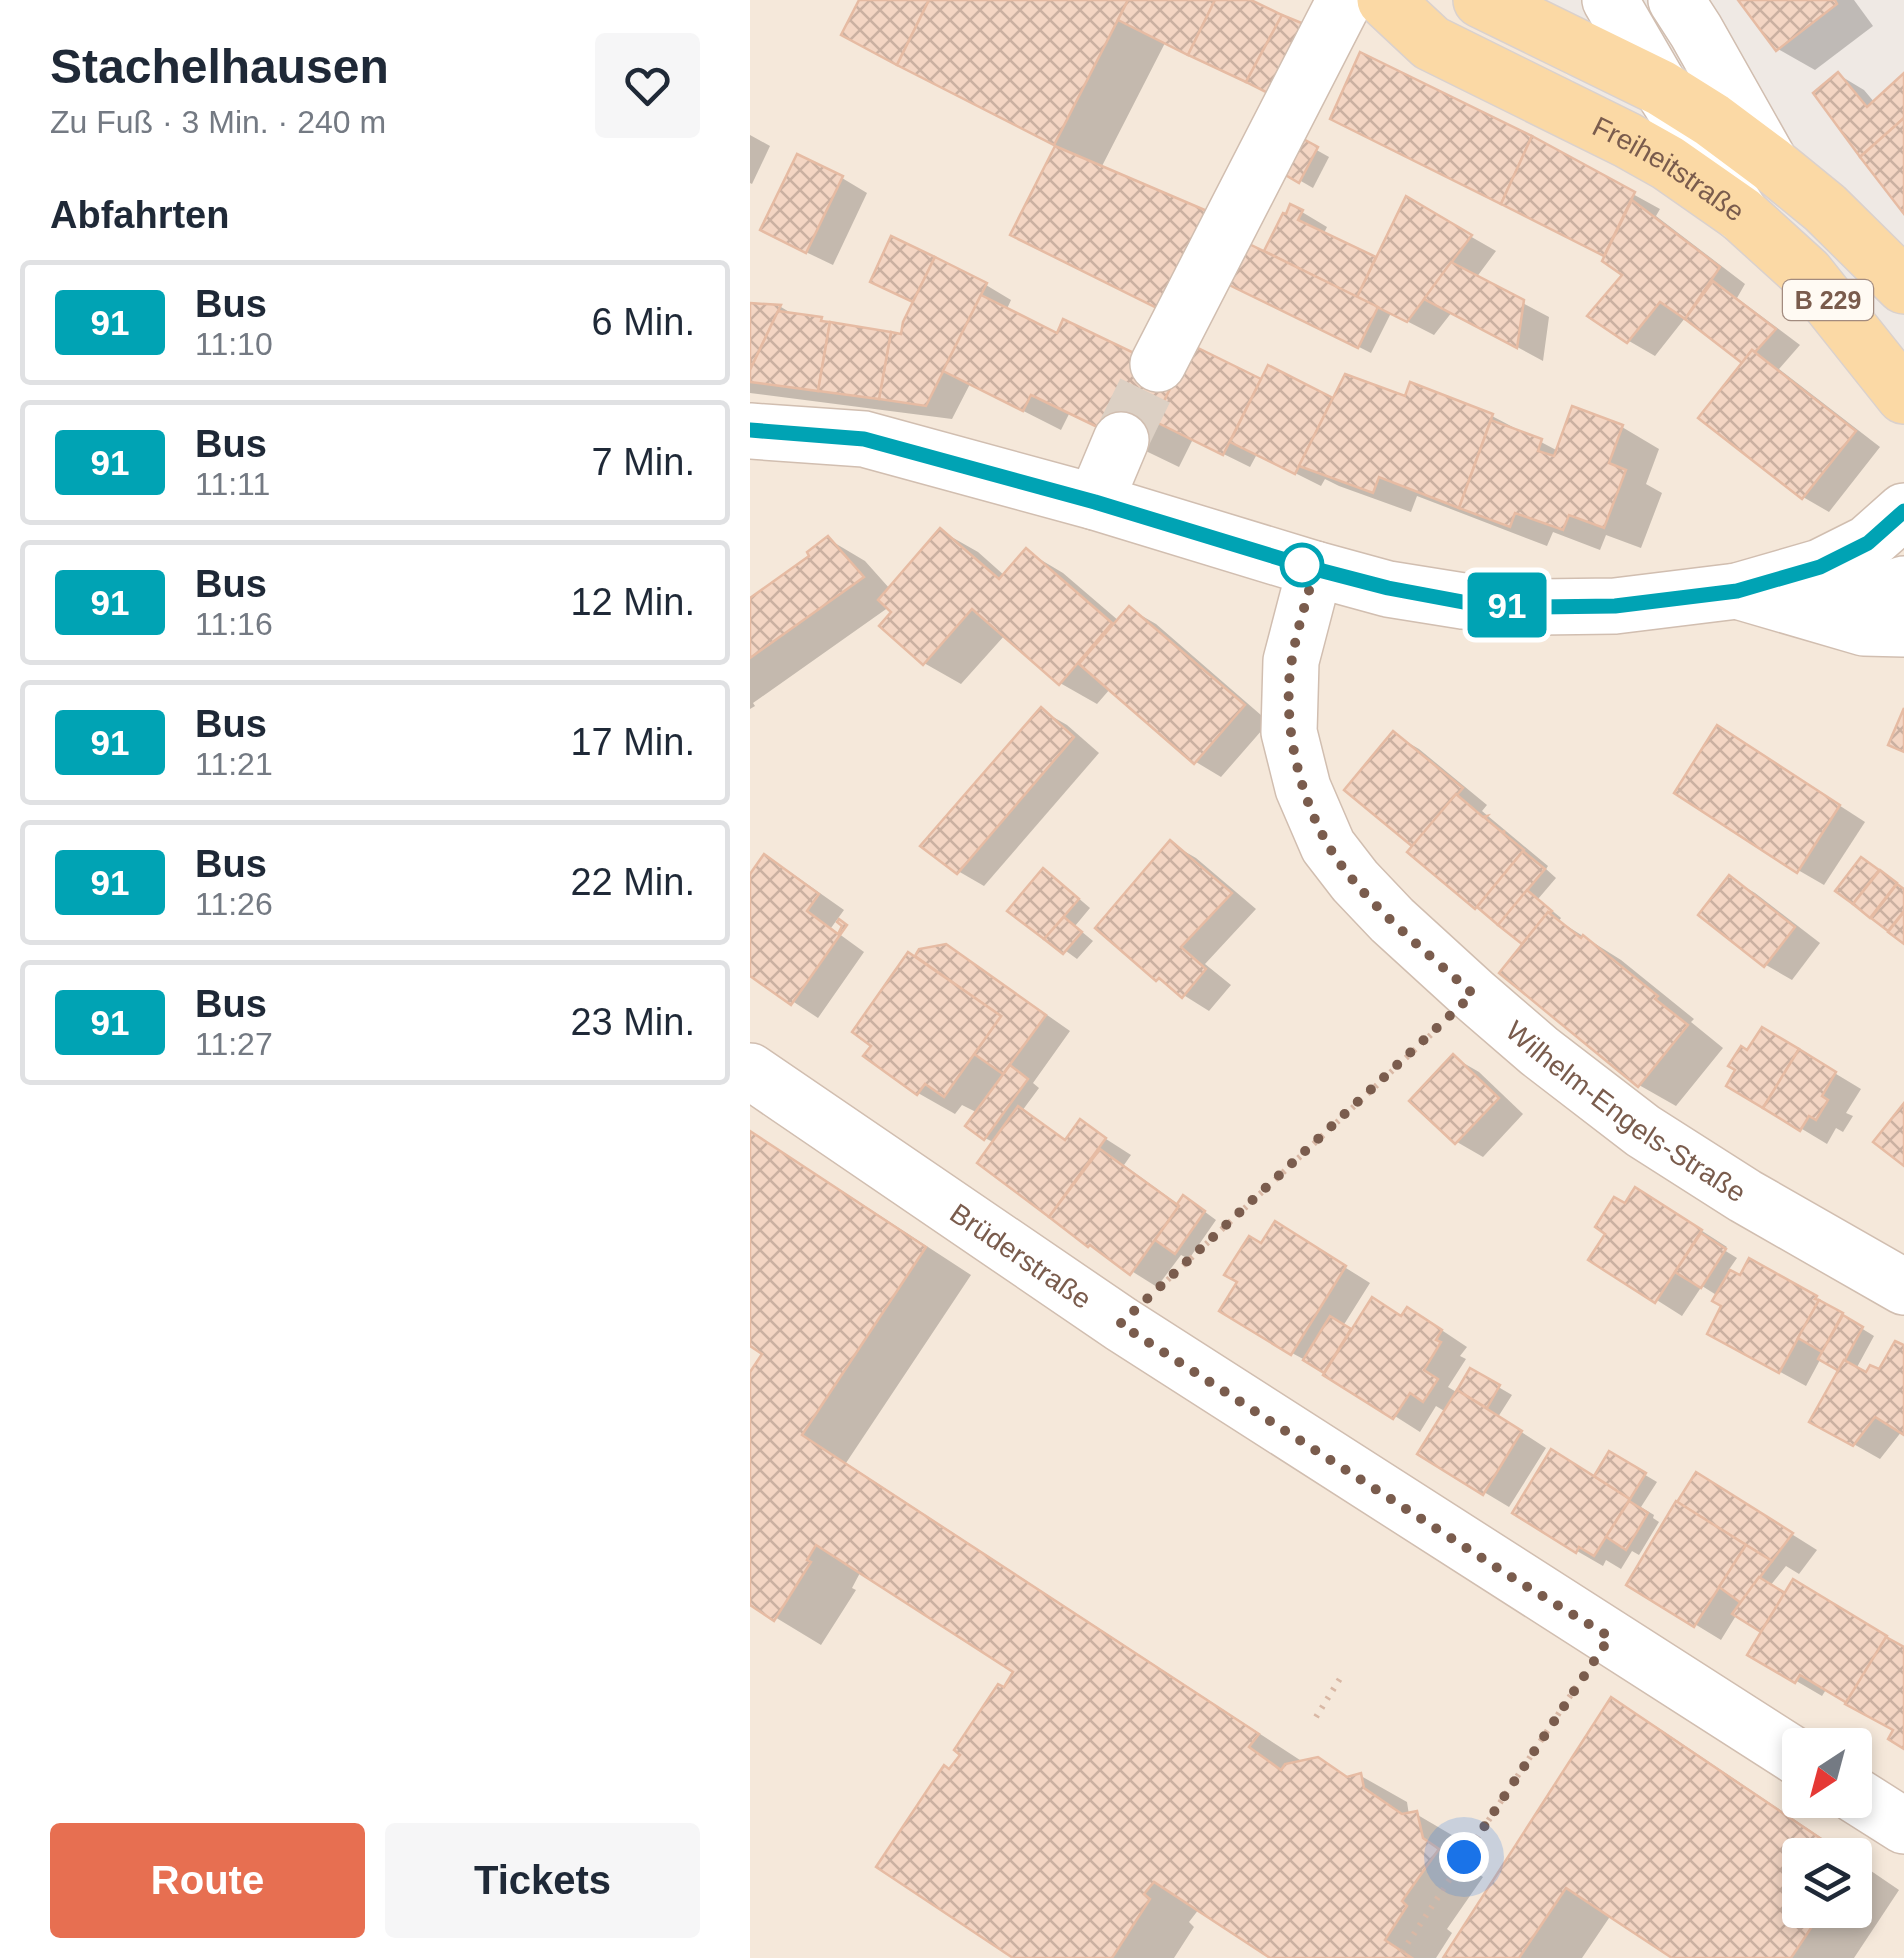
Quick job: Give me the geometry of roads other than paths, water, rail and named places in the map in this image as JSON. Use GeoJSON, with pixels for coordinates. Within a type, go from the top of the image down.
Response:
{"type":"FeatureCollection","features":[{"type":"Feature","properties":{"kind":"main road","name":"Freiheitstraße"},"geometry":{"type":"LineString","coordinates":[[1385,0],[1430,43],[1627,140],[1741,214],[1806,273],[1904,396]]}},
{"type":"Feature","properties":{"kind":"main road","name":"B 229"},"geometry":{"type":"LineString","coordinates":[[1480,0],[1661,88],[1712,120],[1824,208],[1904,286]]}},
{"type":"Feature","properties":{"kind":"street"},"geometry":{"type":"LineString","coordinates":[[1158,364],[1345,0]]}},
{"type":"Feature","properties":{"kind":"street"},"geometry":{"type":"LineString","coordinates":[[1610,0],[1741,214]]}},
{"type":"Feature","properties":{"kind":"street"},"geometry":{"type":"LineString","coordinates":[[1676,0],[1771,164]]}},
{"type":"Feature","properties":{"kind":"street"},"geometry":{"type":"LineString","coordinates":[[750,430],[864,439],[1095,502],[1315,569],[1463,602],[1538,607],[1615,606],[1737,591],[1820,567],[1868,543],[1904,511]]}},
{"type":"Feature","properties":{"kind":"street"},"geometry":{"type":"LineString","coordinates":[[1095,502],[1121,440]]}},
{"type":"Feature","properties":{"kind":"street","name":"Wilhelm-Engels-Straße"},"geometry":{"type":"LineString","coordinates":[[1315,569],[1291,661],[1289,732],[1304,788],[1328,846],[1356,882],[1473,994],[1643,1131],[1745,1196],[1904,1286]]}},
{"type":"Feature","properties":{"kind":"street"},"geometry":{"type":"LineString","coordinates":[[1737,591],[1815,594],[1882,591],[1904,584]]}},
{"type":"Feature","properties":{"kind":"street"},"geometry":{"type":"LineString","coordinates":[[1737,591],[1864,628],[1904,629]]}},
{"type":"Feature","properties":{"kind":"street","name":"Brüderstraße"},"geometry":{"type":"LineString","coordinates":[[750,1071],[1120,1324],[1782,1748]]}},
{"type":"Feature","properties":{"kind":"street"},"geometry":{"type":"LineString","coordinates":[[1872,1806],[1904,1826]]}},
{"type":"Feature","properties":{"kind":"tunnel"},"geometry":{"type":"LineString","coordinates":[[1121,440],[1158,364]]}}]}
